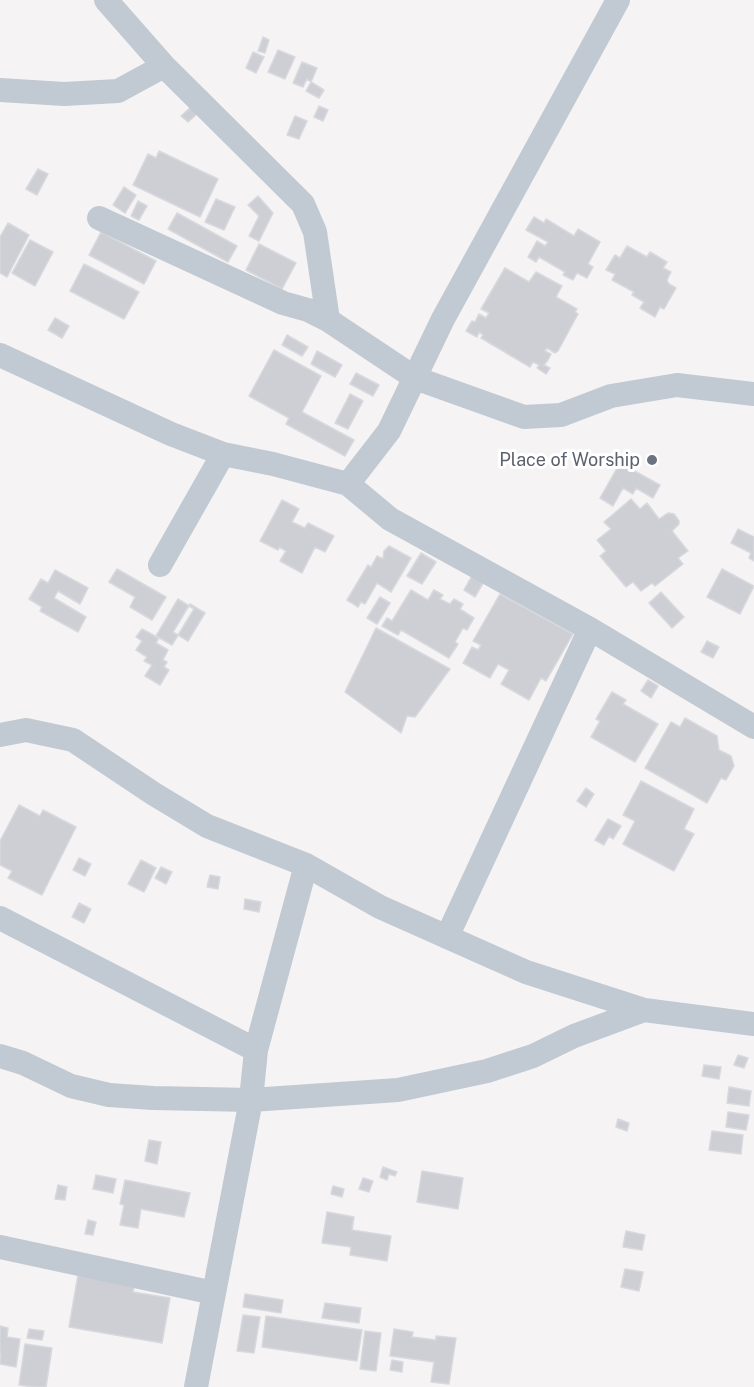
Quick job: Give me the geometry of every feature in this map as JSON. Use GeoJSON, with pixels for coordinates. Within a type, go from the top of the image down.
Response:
{"type":"FeatureCollection","features":[{"type":"Feature","properties":{"kind":"street"},"geometry":{"type":"LineString","coordinates":[[106,0],[164,66],[303,204],[315,232],[328,320]]}},
{"type":"Feature","properties":{"kind":"street"},"geometry":{"type":"LineString","coordinates":[[348,484],[389,431],[449,308],[618,0]]}},
{"type":"Feature","properties":{"kind":"street"},"geometry":{"type":"LineString","coordinates":[[0,90],[64,94],[118,91],[164,66]]}},
{"type":"Feature","properties":{"kind":"street"},"geometry":{"type":"LineString","coordinates":[[99,218],[283,303],[308,310],[328,320],[415,378],[524,417],[561,415],[611,396],[677,385],[754,394]]}},
{"type":"Feature","properties":{"kind":"street"},"geometry":{"type":"LineString","coordinates":[[0,355],[171,434],[223,454],[273,464],[348,484],[390,519],[590,629],[754,727]]}},
{"type":"Feature","properties":{"kind":"street"},"geometry":{"type":"LineString","coordinates":[[160,565],[223,454]]}},
{"type":"Feature","properties":{"kind":"street"},"geometry":{"type":"LineString","coordinates":[[447,937],[590,629]]}},
{"type":"Feature","properties":{"kind":"street"},"geometry":{"type":"LineString","coordinates":[[0,718],[26,730],[74,740],[154,794],[207,825],[306,865],[380,907],[526,972],[644,1010],[754,1024]]}},
{"type":"Feature","properties":{"kind":"street"},"geometry":{"type":"LineString","coordinates":[[0,735],[26,730]]}},
{"type":"Feature","properties":{"kind":"street"},"geometry":{"type":"LineString","coordinates":[[196,1387],[251,1100],[256,1050],[306,865]]}},
{"type":"Feature","properties":{"kind":"street"},"geometry":{"type":"LineString","coordinates":[[0,918],[256,1050]]}},
{"type":"Feature","properties":{"kind":"street"},"geometry":{"type":"LineString","coordinates":[[0,1056],[71,1086],[109,1095],[251,1100],[398,1090],[487,1071],[533,1056],[574,1036],[644,1010]]}},
{"type":"Feature","properties":{"kind":"street"},"geometry":{"type":"LineString","coordinates":[[0,1247],[214,1293]]}},
{"type":"Feature","properties":{"kind":"building"},"geometry":{"type":"Polygon","coordinates":[[[263,37],[269,40],[265,53],[258,51],[263,37]]]}},
{"type":"Feature","properties":{"kind":"building"},"geometry":{"type":"Polygon","coordinates":[[[278,50],[295,57],[285,79],[268,72],[278,50]]]}},
{"type":"Feature","properties":{"kind":"building"},"geometry":{"type":"Polygon","coordinates":[[[253,52],[264,57],[256,73],[246,68],[253,52]]]}},
{"type":"Feature","properties":{"kind":"building"},"geometry":{"type":"Polygon","coordinates":[[[302,62],[317,68],[311,82],[307,79],[303,87],[293,83],[302,62]]]}},
{"type":"Feature","properties":{"kind":"building"},"geometry":{"type":"Polygon","coordinates":[[[311,82],[324,90],[319,98],[306,91],[311,82]]]}},
{"type":"Feature","properties":{"kind":"building"},"geometry":{"type":"Polygon","coordinates":[[[192,106],[198,113],[188,122],[181,116],[192,106]]]}},
{"type":"Feature","properties":{"kind":"building"},"geometry":{"type":"Polygon","coordinates":[[[319,106],[328,110],[323,121],[314,117],[319,106]]]}},
{"type":"Feature","properties":{"kind":"building"},"geometry":{"type":"Polygon","coordinates":[[[295,116],[307,121],[299,139],[287,135],[295,116]]]}},
{"type":"Feature","properties":{"kind":"building"},"geometry":{"type":"Polygon","coordinates":[[[159,151],[218,179],[200,217],[133,185],[148,154],[156,158],[159,151]]]}},
{"type":"Feature","properties":{"kind":"building"},"geometry":{"type":"Polygon","coordinates":[[[38,169],[48,174],[37,195],[26,189],[38,169]]]}},
{"type":"Feature","properties":{"kind":"building"},"geometry":{"type":"Polygon","coordinates":[[[124,187],[136,195],[125,213],[113,205],[124,187]]]}},
{"type":"Feature","properties":{"kind":"building"},"geometry":{"type":"Polygon","coordinates":[[[258,196],[273,213],[259,241],[249,236],[259,216],[248,205],[258,196]]]}},
{"type":"Feature","properties":{"kind":"building"},"geometry":{"type":"Polygon","coordinates":[[[216,199],[235,207],[224,230],[205,222],[216,199]]]}},
{"type":"Feature","properties":{"kind":"building"},"geometry":{"type":"Polygon","coordinates":[[[138,201],[147,206],[139,220],[131,216],[138,201]]]}},
{"type":"Feature","properties":{"kind":"building"},"geometry":{"type":"Polygon","coordinates":[[[177,213],[237,246],[228,262],[168,229],[177,213]]]}},
{"type":"Feature","properties":{"kind":"building"},"geometry":{"type":"Polygon","coordinates":[[[534,217],[544,223],[546,219],[574,236],[578,229],[600,242],[588,264],[593,267],[587,278],[577,273],[573,280],[563,275],[565,272],[539,257],[536,262],[528,257],[537,241],[545,246],[548,242],[526,230],[534,217]]]}},
{"type":"Feature","properties":{"kind":"building"},"geometry":{"type":"Polygon","coordinates":[[[8,223],[29,235],[7,277],[0,273],[0,237],[8,223]]]}},
{"type":"Feature","properties":{"kind":"building"},"geometry":{"type":"Polygon","coordinates":[[[101,232],[156,261],[144,284],[89,255],[101,232]]]}},
{"type":"Feature","properties":{"kind":"building"},"geometry":{"type":"Polygon","coordinates":[[[30,240],[53,252],[35,286],[12,273],[30,240]]]}},
{"type":"Feature","properties":{"kind":"building"},"geometry":{"type":"Polygon","coordinates":[[[259,244],[296,263],[282,289],[246,270],[259,244]]]}},
{"type":"Feature","properties":{"kind":"building"},"geometry":{"type":"Polygon","coordinates":[[[627,246],[647,257],[650,252],[667,262],[663,268],[671,272],[667,280],[676,288],[664,309],[660,307],[655,317],[640,308],[644,302],[632,295],[634,292],[612,280],[615,274],[606,270],[615,255],[620,258],[627,246]]]}},
{"type":"Feature","properties":{"kind":"building"},"geometry":{"type":"Polygon","coordinates":[[[84,264],[139,292],[124,319],[70,291],[84,264]]]}},
{"type":"Feature","properties":{"kind":"building"},"geometry":{"type":"Polygon","coordinates":[[[505,268],[529,282],[536,272],[562,286],[556,297],[577,309],[575,312],[578,314],[558,351],[555,353],[547,348],[545,351],[551,354],[544,365],[550,368],[546,374],[537,368],[539,365],[533,362],[530,367],[481,338],[483,335],[479,332],[477,337],[466,331],[479,314],[486,318],[489,313],[481,309],[505,268]]]}},
{"type":"Feature","properties":{"kind":"building"},"geometry":{"type":"Polygon","coordinates":[[[55,318],[69,326],[62,338],[48,330],[55,318]]]}},
{"type":"Feature","properties":{"kind":"building"},"geometry":{"type":"Polygon","coordinates":[[[287,335],[308,347],[302,356],[282,345],[287,335]]]}},
{"type":"Feature","properties":{"kind":"building"},"geometry":{"type":"Polygon","coordinates":[[[274,350],[321,376],[302,412],[354,440],[345,456],[286,424],[289,418],[249,396],[274,350]]]}},
{"type":"Feature","properties":{"kind":"building"},"geometry":{"type":"Polygon","coordinates":[[[317,351],[342,365],[335,377],[311,364],[317,351]]]}},
{"type":"Feature","properties":{"kind":"building"},"geometry":{"type":"Polygon","coordinates":[[[356,373],[379,385],[373,396],[350,384],[356,373]]]}},
{"type":"Feature","properties":{"kind":"building"},"geometry":{"type":"Polygon","coordinates":[[[350,394],[363,401],[348,429],[335,423],[350,394]]]}},
{"type":"Feature","properties":{"kind":"building"},"geometry":{"type":"Polygon","coordinates":[[[620,463],[660,485],[653,498],[636,488],[633,494],[623,488],[613,506],[600,498],[620,463]]]}},
{"type":"Feature","properties":{"kind":"building"},"geometry":{"type":"Polygon","coordinates":[[[631,499],[640,509],[647,503],[659,519],[668,513],[674,514],[679,524],[672,531],[688,551],[678,558],[683,564],[655,586],[652,583],[641,591],[633,582],[626,587],[600,556],[606,551],[597,540],[611,529],[604,522],[631,499]]]}},
{"type":"Feature","properties":{"kind":"building"},"geometry":{"type":"Polygon","coordinates":[[[282,500],[299,509],[292,522],[305,528],[308,523],[334,536],[325,552],[315,547],[302,573],[280,561],[286,551],[279,547],[278,550],[260,541],[282,500]]]}},
{"type":"Feature","properties":{"kind":"building"},"geometry":{"type":"Polygon","coordinates":[[[738,529],[754,537],[754,561],[749,558],[751,553],[731,543],[738,529]]]}},
{"type":"Feature","properties":{"kind":"building"},"geometry":{"type":"Polygon","coordinates":[[[389,546],[411,558],[391,592],[377,583],[365,604],[361,602],[358,607],[347,600],[368,565],[371,567],[377,556],[383,559],[384,551],[389,546]]]}},
{"type":"Feature","properties":{"kind":"building"},"geometry":{"type":"Polygon","coordinates":[[[421,553],[436,562],[422,584],[407,576],[421,553]]]}},
{"type":"Feature","properties":{"kind":"building"},"geometry":{"type":"Polygon","coordinates":[[[117,569],[166,597],[152,620],[130,607],[135,597],[109,582],[117,569]]]}},
{"type":"Feature","properties":{"kind":"building"},"geometry":{"type":"Polygon","coordinates":[[[722,569],[754,586],[740,614],[707,597],[722,569]]]}},
{"type":"Feature","properties":{"kind":"building"},"geometry":{"type":"Polygon","coordinates":[[[55,570],[88,588],[80,604],[58,591],[54,598],[86,617],[78,632],[40,611],[42,607],[29,599],[41,579],[48,583],[55,570]]]}},
{"type":"Feature","properties":{"kind":"building"},"geometry":{"type":"Polygon","coordinates":[[[474,572],[486,578],[475,597],[464,590],[474,572]]]}},
{"type":"Feature","properties":{"kind":"building"},"geometry":{"type":"Polygon","coordinates":[[[411,590],[428,600],[434,590],[443,595],[440,599],[450,604],[454,599],[463,604],[460,609],[474,618],[467,630],[463,628],[455,642],[458,644],[449,658],[401,630],[398,635],[382,626],[387,618],[392,621],[411,590]]]}},
{"type":"Feature","properties":{"kind":"building"},"geometry":{"type":"Polygon","coordinates":[[[661,592],[684,617],[672,628],[649,603],[661,592]]]}},
{"type":"Feature","properties":{"kind":"building"},"geometry":{"type":"Polygon","coordinates":[[[500,594],[573,634],[546,681],[541,678],[529,700],[501,684],[509,670],[498,664],[490,678],[463,663],[472,647],[478,650],[481,645],[473,641],[500,594]]]}},
{"type":"Feature","properties":{"kind":"building"},"geometry":{"type":"Polygon","coordinates":[[[380,597],[390,603],[377,624],[367,618],[380,597]]]}},
{"type":"Feature","properties":{"kind":"building"},"geometry":{"type":"Polygon","coordinates":[[[178,599],[194,609],[172,645],[156,636],[178,599]]]}},
{"type":"Feature","properties":{"kind":"building"},"geometry":{"type":"Polygon","coordinates":[[[190,604],[205,613],[188,641],[173,632],[190,604]]]}},
{"type":"Feature","properties":{"kind":"building"},"geometry":{"type":"Polygon","coordinates":[[[376,628],[450,669],[415,717],[407,716],[401,733],[345,692],[376,628]]]}},
{"type":"Feature","properties":{"kind":"building"},"geometry":{"type":"Polygon","coordinates":[[[142,629],[159,638],[156,643],[168,650],[163,660],[167,662],[164,667],[169,670],[160,685],[145,676],[152,665],[144,661],[147,657],[136,650],[142,641],[136,637],[142,629]]]}},
{"type":"Feature","properties":{"kind":"building"},"geometry":{"type":"Polygon","coordinates":[[[707,641],[719,647],[713,658],[701,652],[707,641]]]}},
{"type":"Feature","properties":{"kind":"building"},"geometry":{"type":"Polygon","coordinates":[[[648,680],[658,686],[651,698],[641,691],[648,680]]]}},
{"type":"Feature","properties":{"kind":"building"},"geometry":{"type":"Polygon","coordinates":[[[612,692],[626,700],[623,704],[658,724],[635,762],[591,737],[600,721],[596,719],[612,692]]]}},
{"type":"Feature","properties":{"kind":"building"},"geometry":{"type":"Polygon","coordinates":[[[685,718],[717,736],[719,750],[731,756],[734,766],[726,780],[721,778],[707,803],[645,768],[671,722],[680,727],[685,718]]]}},
{"type":"Feature","properties":{"kind":"building"},"geometry":{"type":"Polygon","coordinates":[[[641,781],[694,809],[684,829],[694,834],[674,871],[623,844],[635,821],[623,815],[641,781]]]}},
{"type":"Feature","properties":{"kind":"building"},"geometry":{"type":"Polygon","coordinates":[[[586,788],[594,794],[586,807],[577,801],[586,788]]]}},
{"type":"Feature","properties":{"kind":"building"},"geometry":{"type":"Polygon","coordinates":[[[19,805],[40,816],[43,810],[76,827],[42,895],[8,878],[12,871],[0,865],[0,841],[19,805]]]}},
{"type":"Feature","properties":{"kind":"building"},"geometry":{"type":"Polygon","coordinates":[[[608,819],[621,826],[613,839],[609,836],[604,845],[595,840],[608,819]]]}},
{"type":"Feature","properties":{"kind":"building"},"geometry":{"type":"Polygon","coordinates":[[[79,858],[91,864],[85,876],[73,870],[79,858]]]}},
{"type":"Feature","properties":{"kind":"building"},"geometry":{"type":"Polygon","coordinates":[[[141,860],[156,868],[144,892],[128,884],[141,860]]]}},
{"type":"Feature","properties":{"kind":"building"},"geometry":{"type":"Polygon","coordinates":[[[161,867],[172,872],[166,884],[155,878],[161,867]]]}},
{"type":"Feature","properties":{"kind":"building"},"geometry":{"type":"Polygon","coordinates":[[[210,875],[220,877],[218,889],[207,887],[210,875]]]}},
{"type":"Feature","properties":{"kind":"building"},"geometry":{"type":"Polygon","coordinates":[[[245,899],[261,902],[259,912],[244,909],[245,899]]]}},
{"type":"Feature","properties":{"kind":"building"},"geometry":{"type":"Polygon","coordinates":[[[79,903],[91,909],[84,923],[72,917],[79,903]]]}},
{"type":"Feature","properties":{"kind":"building"},"geometry":{"type":"Polygon","coordinates":[[[738,1055],[748,1058],[744,1068],[734,1065],[738,1055]]]}},
{"type":"Feature","properties":{"kind":"building"},"geometry":{"type":"Polygon","coordinates":[[[704,1065],[721,1067],[719,1079],[702,1076],[704,1065]]]}},
{"type":"Feature","properties":{"kind":"building"},"geometry":{"type":"Polygon","coordinates":[[[729,1087],[751,1091],[749,1106],[727,1103],[729,1087]]]}},
{"type":"Feature","properties":{"kind":"building"},"geometry":{"type":"Polygon","coordinates":[[[728,1112],[749,1115],[746,1130],[726,1127],[728,1112]]]}},
{"type":"Feature","properties":{"kind":"building"},"geometry":{"type":"Polygon","coordinates":[[[618,1119],[629,1123],[627,1131],[616,1127],[618,1119]]]}},
{"type":"Feature","properties":{"kind":"building"},"geometry":{"type":"Polygon","coordinates":[[[712,1131],[743,1135],[741,1154],[709,1150],[712,1131]]]}},
{"type":"Feature","properties":{"kind":"building"},"geometry":{"type":"Polygon","coordinates":[[[149,1140],[161,1142],[157,1164],[145,1161],[149,1140]]]}},
{"type":"Feature","properties":{"kind":"building"},"geometry":{"type":"Polygon","coordinates":[[[383,1167],[397,1172],[395,1176],[389,1174],[387,1180],[380,1177],[383,1167]]]}},
{"type":"Feature","properties":{"kind":"building"},"geometry":{"type":"Polygon","coordinates":[[[422,1171],[463,1178],[458,1209],[417,1202],[422,1171]]]}},
{"type":"Feature","properties":{"kind":"building"},"geometry":{"type":"Polygon","coordinates":[[[96,1175],[116,1179],[113,1193],[93,1189],[96,1175]]]}},
{"type":"Feature","properties":{"kind":"building"},"geometry":{"type":"Polygon","coordinates":[[[363,1178],[373,1181],[369,1192],[359,1189],[363,1178]]]}},
{"type":"Feature","properties":{"kind":"building"},"geometry":{"type":"Polygon","coordinates":[[[125,1180],[190,1193],[184,1217],[141,1209],[138,1228],[120,1225],[124,1205],[120,1204],[125,1180]]]}},
{"type":"Feature","properties":{"kind":"building"},"geometry":{"type":"Polygon","coordinates":[[[58,1185],[67,1187],[65,1200],[55,1199],[58,1185]]]}},
{"type":"Feature","properties":{"kind":"building"},"geometry":{"type":"Polygon","coordinates":[[[333,1186],[344,1189],[342,1197],[331,1194],[333,1186]]]}},
{"type":"Feature","properties":{"kind":"building"},"geometry":{"type":"Polygon","coordinates":[[[327,1212],[354,1217],[352,1230],[391,1236],[387,1261],[350,1255],[351,1247],[322,1243],[327,1212]]]}},
{"type":"Feature","properties":{"kind":"building"},"geometry":{"type":"Polygon","coordinates":[[[88,1220],[96,1222],[93,1235],[85,1234],[88,1220]]]}},
{"type":"Feature","properties":{"kind":"building"},"geometry":{"type":"Polygon","coordinates":[[[626,1231],[645,1235],[642,1250],[623,1247],[626,1231]]]}},
{"type":"Feature","properties":{"kind":"building"},"geometry":{"type":"Polygon","coordinates":[[[625,1269],[643,1272],[639,1291],[621,1287],[625,1269]]]}},
{"type":"Feature","properties":{"kind":"building"},"geometry":{"type":"Polygon","coordinates":[[[78,1275],[135,1284],[133,1292],[170,1298],[162,1343],[69,1327],[78,1275]]]}},
{"type":"Feature","properties":{"kind":"building"},"geometry":{"type":"Polygon","coordinates":[[[245,1294],[283,1300],[281,1313],[243,1307],[245,1294]]]}},
{"type":"Feature","properties":{"kind":"building"},"geometry":{"type":"Polygon","coordinates":[[[325,1303],[361,1308],[359,1323],[322,1318],[325,1303]]]}},
{"type":"Feature","properties":{"kind":"building"},"geometry":{"type":"Polygon","coordinates":[[[243,1315],[260,1317],[254,1353],[237,1351],[243,1315]]]}},
{"type":"Feature","properties":{"kind":"building"},"geometry":{"type":"Polygon","coordinates":[[[266,1316],[362,1330],[357,1361],[262,1347],[266,1316]]]}},
{"type":"Feature","properties":{"kind":"building"},"geometry":{"type":"Polygon","coordinates":[[[0,1326],[8,1328],[7,1337],[20,1339],[16,1367],[0,1364],[0,1326]]]}},
{"type":"Feature","properties":{"kind":"building"},"geometry":{"type":"Polygon","coordinates":[[[29,1329],[44,1331],[42,1340],[27,1338],[29,1329]]]}},
{"type":"Feature","properties":{"kind":"building"},"geometry":{"type":"Polygon","coordinates":[[[394,1329],[413,1332],[412,1337],[436,1340],[436,1336],[456,1338],[449,1384],[431,1382],[434,1362],[390,1356],[394,1329]]]}},
{"type":"Feature","properties":{"kind":"building"},"geometry":{"type":"Polygon","coordinates":[[[365,1331],[381,1333],[376,1371],[360,1369],[365,1331]]]}},
{"type":"Feature","properties":{"kind":"building"},"geometry":{"type":"Polygon","coordinates":[[[25,1344],[52,1348],[46,1387],[19,1385],[25,1344]]]}},
{"type":"Feature","properties":{"kind":"building"},"geometry":{"type":"Polygon","coordinates":[[[392,1360],[403,1362],[402,1372],[390,1370],[392,1360]]]}},
{"type":"Feature","properties":{"kind":"place","name":"Place of Worship"},"geometry":{"type":"Point","coordinates":[652,460]}}]}
